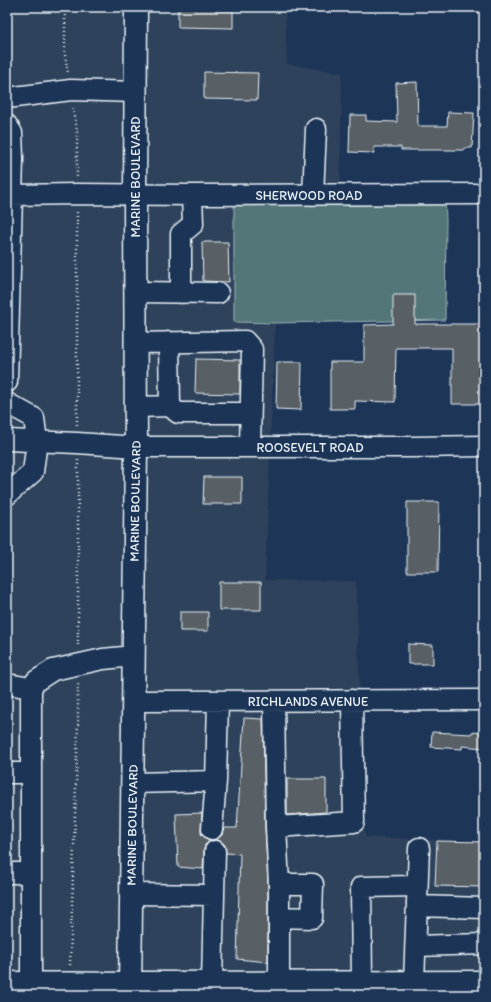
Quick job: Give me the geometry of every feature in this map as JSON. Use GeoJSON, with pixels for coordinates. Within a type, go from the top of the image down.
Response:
{"type":"FeatureCollection","features":[{"type":"Feature","properties":{"kind":"main road","name":"MARINE BOULEVARD"},"geometry":{"type":"LineString","coordinates":[[130,989],[136,447],[136,7]]}},
{"type":"Feature","properties":{"kind":"main road"},"geometry":{"type":"LineString","coordinates":[[130,989],[212,983],[279,983],[322,989],[362,983],[484,982]]}},
{"type":"Feature","properties":{"kind":"street"},"geometry":{"type":"LineString","coordinates":[[7,98],[71,90],[135,92]]}},
{"type":"Feature","properties":{"kind":"street"},"geometry":{"type":"LineString","coordinates":[[7,125],[12,133],[10,165],[7,382]]}},
{"type":"Feature","properties":{"kind":"street"},"geometry":{"type":"LineString","coordinates":[[313,195],[316,129]]}},
{"type":"Feature","properties":{"kind":"street","name":"SHERWOOD ROAD"},"geometry":{"type":"LineString","coordinates":[[10,203],[77,194],[484,194]]}},
{"type":"Feature","properties":{"kind":"street"},"geometry":{"type":"LineString","coordinates":[[180,293],[181,234],[193,224],[192,195]]}},
{"type":"Feature","properties":{"kind":"street"},"geometry":{"type":"LineString","coordinates":[[135,292],[218,293]]}},
{"type":"Feature","properties":{"kind":"street"},"geometry":{"type":"LineString","coordinates":[[135,343],[245,341],[252,349],[250,448]]}},
{"type":"Feature","properties":{"kind":"street"},"geometry":{"type":"LineString","coordinates":[[169,342],[170,406]]}},
{"type":"Feature","properties":{"kind":"street"},"geometry":{"type":"LineString","coordinates":[[7,403],[34,418],[37,441],[33,472],[7,495]]}},
{"type":"Feature","properties":{"kind":"street"},"geometry":{"type":"LineString","coordinates":[[136,407],[170,406],[178,413],[250,414]]}},
{"type":"Feature","properties":{"kind":"street","name":"ROOSEVELT ROAD"},"geometry":{"type":"LineString","coordinates":[[7,440],[136,447],[250,448],[484,446]]}},
{"type":"Feature","properties":{"kind":"street"},"geometry":{"type":"LineString","coordinates":[[31,989],[31,688],[36,681],[53,670],[103,659],[134,656]]}},
{"type":"Feature","properties":{"kind":"street"},"geometry":{"type":"LineString","coordinates":[[7,684],[31,688]]}},
{"type":"Feature","properties":{"kind":"street"},"geometry":{"type":"LineString","coordinates":[[276,827],[354,822],[352,700]]}},
{"type":"Feature","properties":{"kind":"street","name":"RICHLANDS AVENUE"},"geometry":{"type":"LineString","coordinates":[[133,701],[484,700]]}},
{"type":"Feature","properties":{"kind":"street"},"geometry":{"type":"LineString","coordinates":[[212,829],[216,781],[218,701]]}},
{"type":"Feature","properties":{"kind":"street"},"geometry":{"type":"LineString","coordinates":[[274,701],[276,827],[280,917],[279,983]]}},
{"type":"Feature","properties":{"kind":"street"},"geometry":{"type":"LineString","coordinates":[[7,773],[31,773]]}},
{"type":"Feature","properties":{"kind":"street"},"geometry":{"type":"LineString","coordinates":[[132,783],[216,781]]}},
{"type":"Feature","properties":{"kind":"street"},"geometry":{"type":"LineString","coordinates":[[414,982],[419,848]]}},
{"type":"Feature","properties":{"kind":"street"},"geometry":{"type":"LineString","coordinates":[[212,983],[215,851]]}},
{"type":"Feature","properties":{"kind":"street"},"geometry":{"type":"LineString","coordinates":[[7,873],[30,873]]}},
{"type":"Feature","properties":{"kind":"street"},"geometry":{"type":"LineString","coordinates":[[279,884],[313,884],[312,918],[280,917]]}},
{"type":"Feature","properties":{"kind":"street"},"geometry":{"type":"LineString","coordinates":[[362,983],[361,887],[484,908]]}},
{"type":"Feature","properties":{"kind":"street"},"geometry":{"type":"LineString","coordinates":[[131,894],[214,895]]}},
{"type":"Feature","properties":{"kind":"street"},"geometry":{"type":"LineString","coordinates":[[416,946],[484,944]]}},
{"type":"Feature","properties":{"kind":"street"},"geometry":{"type":"LineString","coordinates":[[7,982],[31,989],[69,983],[130,989]]}},
{"type":"Feature","properties":{"kind":"path"},"geometry":{"type":"LineString","coordinates":[[65,7],[65,55],[77,130],[78,724],[69,983]]}},
{"type":"Feature","properties":{"kind":"shaded area"},"geometry":{"type":"Polygon","coordinates":[[[7,7],[285,7],[287,64],[342,73],[340,195],[235,322],[275,323],[265,580],[356,581],[365,837],[484,842],[484,995],[7,995],[7,7]]]}},
{"type":"Feature","properties":{"kind":"green space"},"geometry":{"type":"Polygon","coordinates":[[[445,194],[445,320],[275,323],[234,322],[234,195],[445,194]]]}},
{"type":"Feature","properties":{"kind":"building"},"geometry":{"type":"Polygon","coordinates":[[[178,7],[233,7],[233,28],[178,27],[178,7]]]}},
{"type":"Feature","properties":{"kind":"building"},"geometry":{"type":"Polygon","coordinates":[[[204,72],[258,73],[257,100],[204,99],[204,72]]]}},
{"type":"Feature","properties":{"kind":"building"},"geometry":{"type":"Polygon","coordinates":[[[417,82],[418,126],[447,126],[448,112],[474,113],[472,148],[464,148],[464,150],[401,150],[401,147],[374,147],[374,153],[349,152],[350,115],[366,115],[366,121],[397,122],[396,83],[417,82]]]}},
{"type":"Feature","properties":{"kind":"building"},"geometry":{"type":"Polygon","coordinates":[[[202,242],[228,242],[229,282],[203,281],[202,242]]]}},
{"type":"Feature","properties":{"kind":"building"},"geometry":{"type":"Polygon","coordinates":[[[393,295],[415,295],[415,324],[484,324],[483,404],[452,404],[452,348],[396,348],[395,402],[355,401],[355,409],[330,409],[330,362],[364,362],[364,325],[393,324],[393,295]]]}},
{"type":"Feature","properties":{"kind":"building"},"geometry":{"type":"Polygon","coordinates":[[[196,359],[240,360],[240,394],[195,393],[196,359]]]}},
{"type":"Feature","properties":{"kind":"building"},"geometry":{"type":"Polygon","coordinates":[[[277,362],[302,362],[301,410],[276,409],[277,362]]]}},
{"type":"Feature","properties":{"kind":"building"},"geometry":{"type":"Polygon","coordinates":[[[204,477],[242,477],[242,504],[203,504],[204,477]]]}},
{"type":"Feature","properties":{"kind":"building"},"geometry":{"type":"Polygon","coordinates":[[[407,502],[439,502],[438,572],[407,572],[407,502]]]}},
{"type":"Feature","properties":{"kind":"building"},"geometry":{"type":"Polygon","coordinates":[[[219,582],[261,582],[261,610],[219,610],[219,582]]]}},
{"type":"Feature","properties":{"kind":"building"},"geometry":{"type":"Polygon","coordinates":[[[180,612],[208,612],[208,631],[180,631],[180,612]]]}},
{"type":"Feature","properties":{"kind":"building"},"geometry":{"type":"Polygon","coordinates":[[[408,644],[433,645],[433,664],[408,664],[408,644]]]}},
{"type":"Feature","properties":{"kind":"building"},"geometry":{"type":"Polygon","coordinates":[[[244,718],[263,719],[265,828],[268,884],[268,962],[237,959],[240,854],[226,853],[225,845],[221,841],[216,840],[222,835],[224,828],[237,828],[244,718]]]}},
{"type":"Feature","properties":{"kind":"building"},"geometry":{"type":"Polygon","coordinates":[[[432,732],[471,734],[472,732],[484,733],[484,748],[462,746],[462,749],[431,747],[432,732]]]}},
{"type":"Feature","properties":{"kind":"building"},"geometry":{"type":"Polygon","coordinates":[[[287,779],[326,779],[326,812],[287,815],[287,779]]]}},
{"type":"Feature","properties":{"kind":"building"},"geometry":{"type":"Polygon","coordinates":[[[202,813],[201,834],[205,838],[211,840],[205,845],[203,869],[178,867],[176,814],[202,813]]]}},
{"type":"Feature","properties":{"kind":"building"},"geometry":{"type":"Polygon","coordinates":[[[437,841],[484,842],[484,887],[435,886],[437,841]]]}}]}
